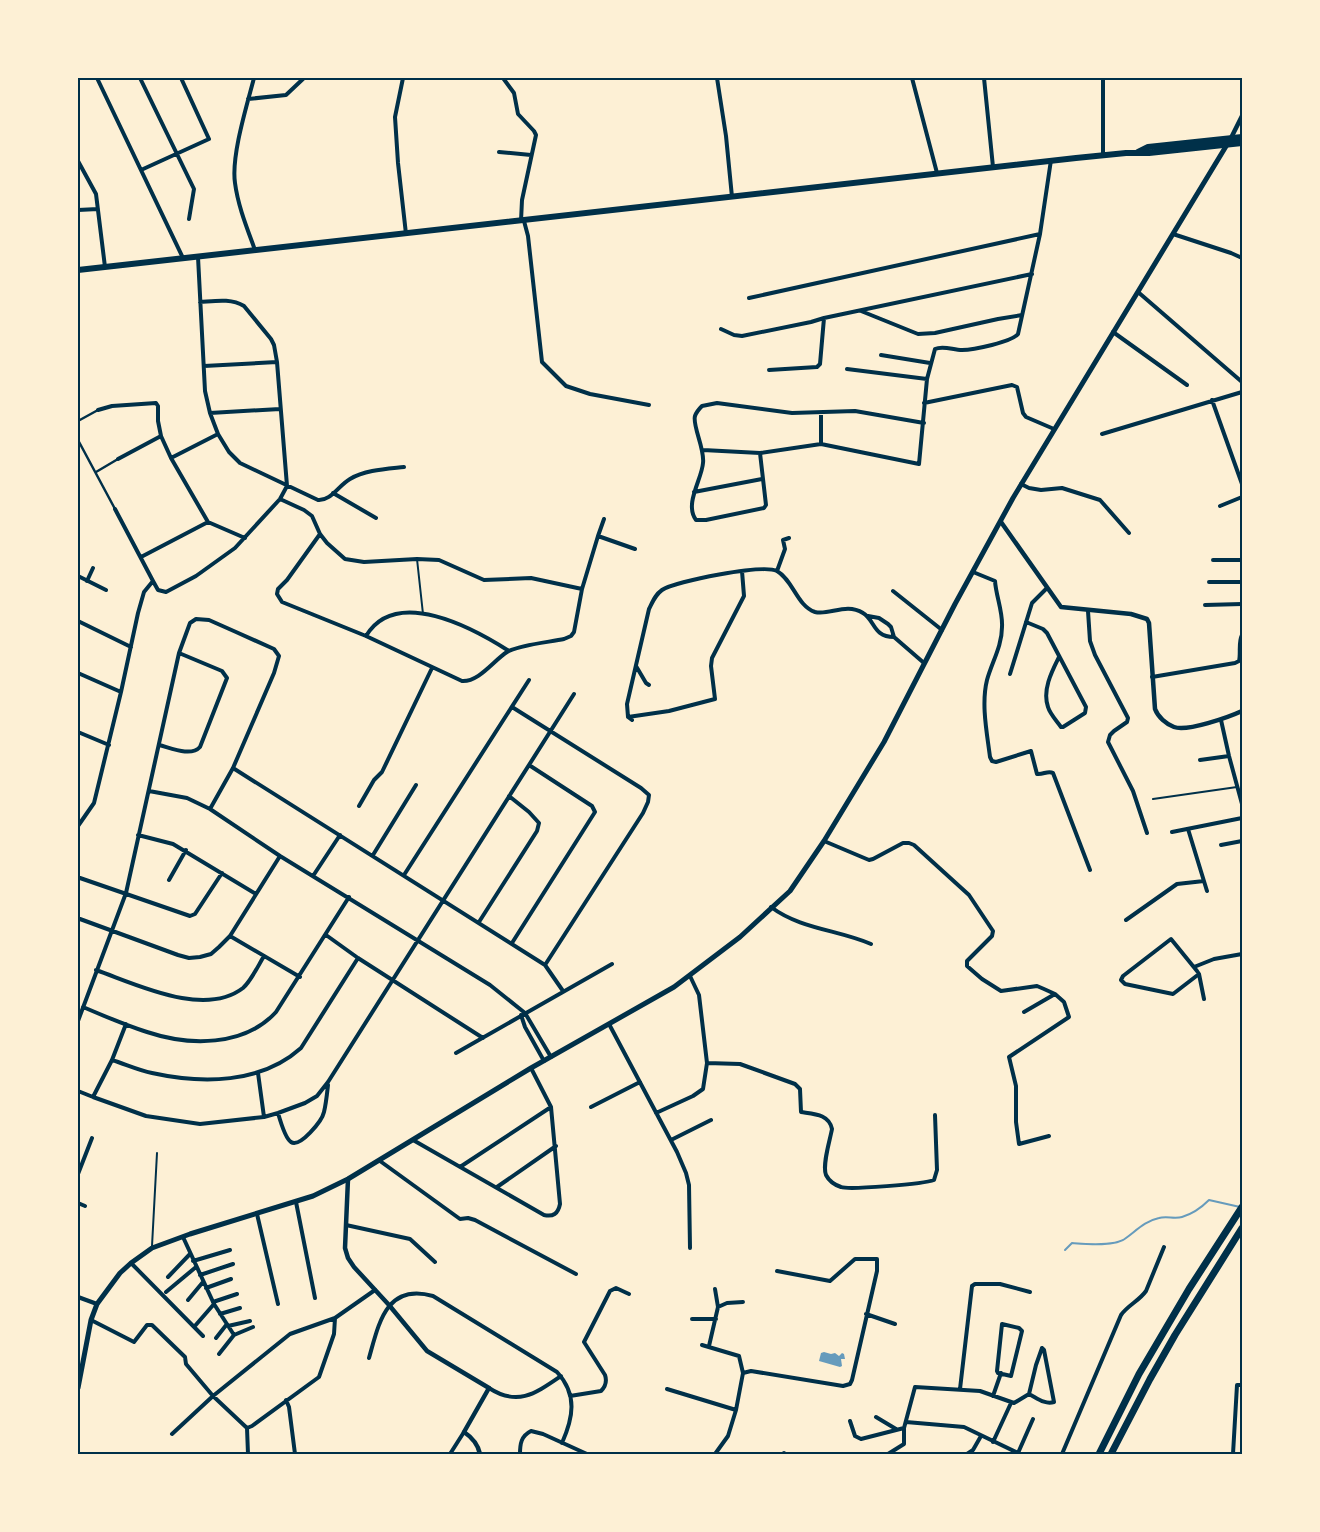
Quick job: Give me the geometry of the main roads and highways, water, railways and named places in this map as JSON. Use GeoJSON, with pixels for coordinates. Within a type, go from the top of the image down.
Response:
{"type":"FeatureCollection","features":[{"type":"Feature","properties":{"kind":"highway"},"geometry":{"type":"LineString","coordinates":[[1137,152],[1148,147],[1242,136]]}},
{"type":"Feature","properties":{"kind":"highway"},"geometry":{"type":"LineString","coordinates":[[78,270],[1051,160],[1137,152],[1149,153],[1242,143]]}},
{"type":"Feature","properties":{"kind":"highway"},"geometry":{"type":"LineString","coordinates":[[1099,1454],[1139,1374],[1189,1289],[1242,1207]]}},
{"type":"Feature","properties":{"kind":"highway"},"geometry":{"type":"LineString","coordinates":[[1111,1454],[1175,1335],[1242,1228]]}},
{"type":"Feature","properties":{"kind":"main road"},"geometry":{"type":"LineString","coordinates":[[78,1388],[91,1320],[97,1304],[120,1273],[152,1248],[296,1202],[348,1179],[544,1060],[674,987],[740,937],[790,891],[824,841],[884,742],[924,663],[1021,484],[1231,138]]}},
{"type":"Feature","properties":{"kind":"water"},"geometry":{"type":"Polygon","coordinates":[[[821,1353],[835,1353],[839,1356],[842,1353],[844,1354],[845,1359],[841,1359],[842,1366],[819,1361],[821,1353]]]}},
{"type":"Feature","properties":{"kind":"waterway"},"geometry":{"type":"LineString","coordinates":[[1065,1250],[1072,1243],[1100,1244],[1121,1241],[1149,1221],[1162,1217],[1179,1218],[1186,1216],[1209,1200],[1240,1207]]}}]}
